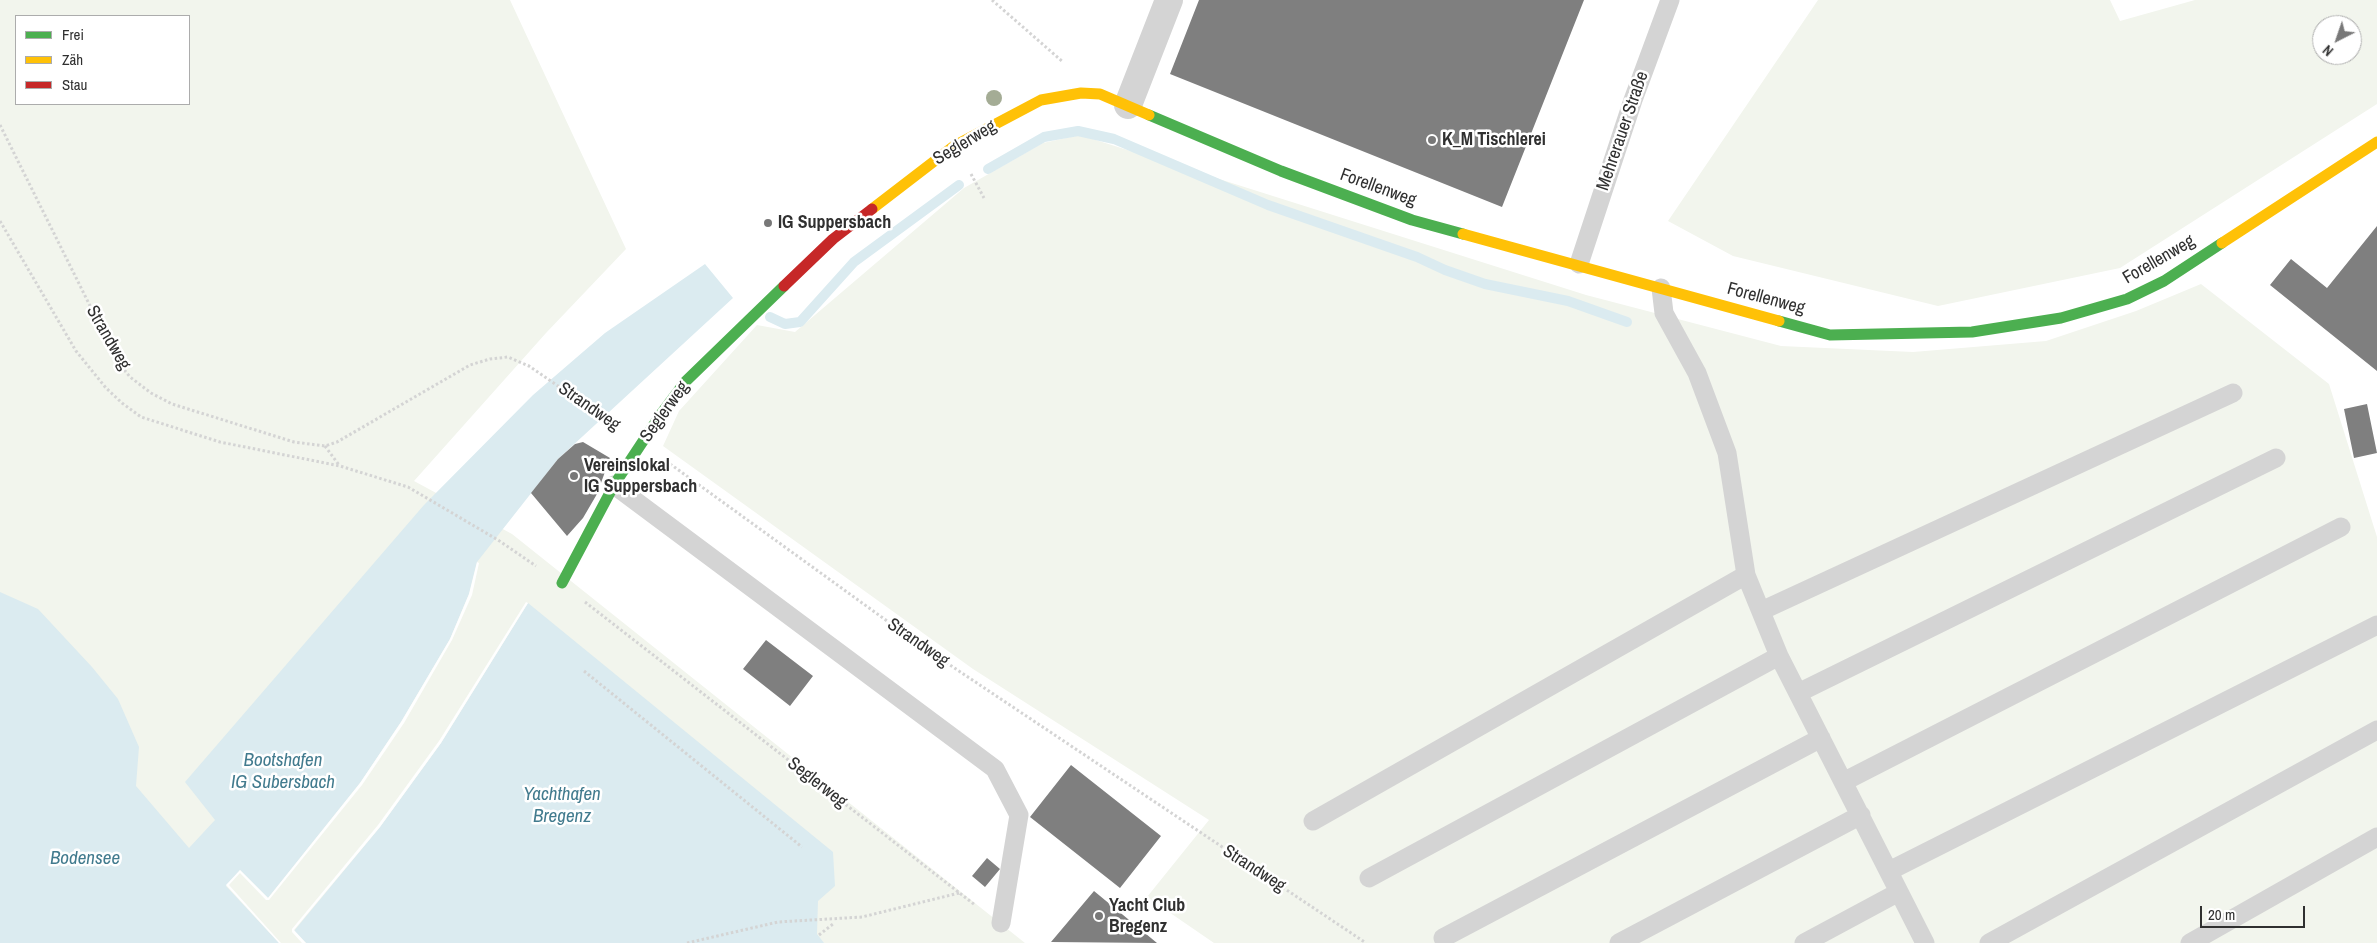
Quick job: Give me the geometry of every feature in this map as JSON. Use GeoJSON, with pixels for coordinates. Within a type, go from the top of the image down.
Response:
{"type":"FeatureCollection","features":[{"type":"Feature","properties":{"kind":"street"},"geometry":{"type":"LineString","coordinates":[[1128,105],[1169,0]]}},
{"type":"Feature","properties":{"kind":"street","name":"Seglerweg"},"geometry":{"type":"LineString","coordinates":[[562,583],[614,485],[685,382],[833,239],[954,146],[1042,100],[1081,93],[1100,94],[1128,105]]}},
{"type":"Feature","properties":{"kind":"street","name":"Forellenweg"},"geometry":{"type":"LineString","coordinates":[[1128,105],[1282,171],[1412,220],[1579,264],[1830,335],[1972,332],[2061,318],[2127,299],[2164,281],[2377,142]]}},
{"type":"Feature","properties":{"kind":"lane","name":"Mehrerauer Straße"},"geometry":{"type":"LineString","coordinates":[[1579,264],[1633,100],[1670,0]]}},
{"type":"Feature","properties":{"kind":"lane"},"geometry":{"type":"LineString","coordinates":[[1661,288],[1664,313],[1697,373],[1727,453],[1746,575],[1779,656],[1925,943]]}},
{"type":"Feature","properties":{"kind":"lane"},"geometry":{"type":"LineString","coordinates":[[1761,611],[2233,393]]}},
{"type":"Feature","properties":{"kind":"lane"},"geometry":{"type":"LineString","coordinates":[[1798,693],[2276,458]]}},
{"type":"Feature","properties":{"kind":"lane"},"geometry":{"type":"LineString","coordinates":[[614,485],[995,769],[1019,815],[1000,923]]}},
{"type":"Feature","properties":{"kind":"lane"},"geometry":{"type":"LineString","coordinates":[[1844,782],[2341,527]]}},
{"type":"Feature","properties":{"kind":"lane"},"geometry":{"type":"LineString","coordinates":[[1312,821],[1746,575]]}},
{"type":"Feature","properties":{"kind":"lane"},"geometry":{"type":"LineString","coordinates":[[1889,871],[2377,625]]}},
{"type":"Feature","properties":{"kind":"lane"},"geometry":{"type":"LineString","coordinates":[[1369,878],[1779,656]]}},
{"type":"Feature","properties":{"kind":"lane"},"geometry":{"type":"LineString","coordinates":[[1990,943],[2377,730]]}},
{"type":"Feature","properties":{"kind":"lane"},"geometry":{"type":"LineString","coordinates":[[1443,938],[1821,738]]}},
{"type":"Feature","properties":{"kind":"lane"},"geometry":{"type":"LineString","coordinates":[[1619,943],[1861,815]]}},
{"type":"Feature","properties":{"kind":"lane"},"geometry":{"type":"LineString","coordinates":[[2190,943],[2377,838]]}},
{"type":"Feature","properties":{"kind":"lane"},"geometry":{"type":"LineString","coordinates":[[1804,943],[1899,892]]}},
{"type":"Feature","properties":{"kind":"path"},"geometry":{"type":"LineString","coordinates":[[992,0],[1066,65],[1081,93]]}},
{"type":"Feature","properties":{"kind":"path","name":"Strandweg"},"geometry":{"type":"LineString","coordinates":[[0,125],[118,362],[130,377],[151,393],[172,404],[294,442],[325,446],[337,442],[470,364],[508,357],[529,366],[624,431],[923,647],[1366,943]]}},
{"type":"Feature","properties":{"kind":"path","name":"Strandweg"},"geometry":{"type":"LineString","coordinates":[[0,221],[76,351],[106,388],[141,417],[176,430],[220,442],[340,466],[393,482],[424,495],[498,540],[562,583]]}},
{"type":"Feature","properties":{"kind":"path"},"geometry":{"type":"LineString","coordinates":[[325,446],[340,466]]}},
{"type":"Feature","properties":{"kind":"path","name":"Seglerweg"},"geometry":{"type":"LineString","coordinates":[[562,583],[1000,923]]}},
{"type":"Feature","properties":{"kind":"path"},"geometry":{"type":"LineString","coordinates":[[584,671],[802,847]]}},
{"type":"Feature","properties":{"kind":"path"},"geometry":{"type":"LineString","coordinates":[[687,943],[778,922],[862,917],[959,893]]}},
{"type":"Feature","properties":{"kind":"path"},"geometry":{"type":"LineString","coordinates":[[819,935],[833,924]]}},
{"type":"Feature","properties":{"kind":"shaded area"},"geometry":{"type":"Polygon","coordinates":[[[0,0],[510,0],[626,249],[546,333],[414,481],[512,534],[1025,943],[0,943],[0,0]]]}},
{"type":"Feature","properties":{"kind":"shaded area"},"geometry":{"type":"Polygon","coordinates":[[[1818,0],[2110,0],[2120,21],[2195,0],[2377,0],[2377,104],[2120,268],[1938,306],[1733,256],[1668,221],[1818,0]]]}},
{"type":"Feature","properties":{"kind":"shaded area"},"geometry":{"type":"Polygon","coordinates":[[[1080,135],[1586,295],[1781,346],[1913,352],[2046,341],[2136,311],[2201,284],[2329,384],[2377,537],[2377,943],[1214,943],[1147,897],[1209,820],[973,669],[663,446],[679,411],[757,325],[795,332],[964,188],[1043,143],[1080,135]]]}},
{"type":"Feature","properties":{"kind":"water"},"geometry":{"type":"Polygon","coordinates":[[[705,264],[733,298],[558,459],[477,562],[469,594],[450,639],[401,722],[360,783],[268,898],[240,870],[226,886],[279,943],[0,943],[0,592],[38,609],[92,667],[118,699],[139,747],[136,786],[189,848],[215,820],[185,782],[424,505],[533,395],[605,333],[705,264]]]}},
{"type":"Feature","properties":{"kind":"water","name":"Yachthafen Bregenz"},"geometry":{"type":"Polygon","coordinates":[[[528,603],[833,852],[835,886],[818,901],[817,934],[824,943],[306,943],[294,931],[380,827],[441,743],[528,603]]]}},
{"type":"Feature","properties":{"kind":"pier"},"geometry":{"type":"Polygon","coordinates":[[[477,562],[479,563],[472,595],[452,640],[404,723],[362,785],[269,900],[266,900],[240,873],[229,885],[281,943],[279,943],[226,885],[240,870],[268,898],[360,783],[401,722],[450,639],[469,594],[477,562]]]}},
{"type":"Feature","properties":{"kind":"pier"},"geometry":{"type":"Polygon","coordinates":[[[526,602],[528,603],[441,743],[380,827],[294,930],[306,943],[302,943],[292,932],[292,929],[378,825],[439,741],[526,602]]]}},
{"type":"Feature","properties":{"kind":"building","name":"K_M Tischlerei"},"geometry":{"type":"Polygon","coordinates":[[[1199,0],[1584,0],[1502,207],[1170,74],[1199,0]]]}},
{"type":"Feature","properties":{"kind":"building"},"geometry":{"type":"Polygon","coordinates":[[[2377,226],[2377,371],[2270,285],[2291,259],[2327,288],[2377,226]]]}},
{"type":"Feature","properties":{"kind":"building"},"geometry":{"type":"Polygon","coordinates":[[[2367,404],[2377,453],[2354,458],[2344,409],[2367,404]]]}},
{"type":"Feature","properties":{"kind":"building","name":"Vereinslokal IG Suppersbach"},"geometry":{"type":"Polygon","coordinates":[[[583,442],[610,458],[597,494],[583,518],[567,536],[531,493],[558,459],[575,444],[583,442]]]}},
{"type":"Feature","properties":{"kind":"building"},"geometry":{"type":"Polygon","coordinates":[[[766,640],[813,676],[790,706],[743,669],[766,640]]]}},
{"type":"Feature","properties":{"kind":"building"},"geometry":{"type":"Polygon","coordinates":[[[1071,765],[1161,836],[1120,888],[1030,817],[1071,765]]]}},
{"type":"Feature","properties":{"kind":"building"},"geometry":{"type":"Polygon","coordinates":[[[987,858],[1000,869],[985,887],[972,876],[987,858]]]}},
{"type":"Feature","properties":{"kind":"building","name":"Yacht Club Bregenz"},"geometry":{"type":"Polygon","coordinates":[[[1094,891],[1157,943],[1051,942],[1094,891]]]}},
{"type":"Feature","properties":{"kind":"waterway"},"geometry":{"type":"LineString","coordinates":[[988,169],[1044,137],[1078,131],[1114,139],[1268,205],[1417,257],[1445,270],[1485,284],[1568,301],[1627,322]]}},
{"type":"Feature","properties":{"kind":"waterway"},"geometry":{"type":"LineString","coordinates":[[770,317],[785,324],[800,322],[854,262],[959,185]]}},
{"type":"Feature","properties":{"kind":"traffic: fast"},"geometry":{"type":"LineString","coordinates":[[1149,115],[1281,171],[1412,220],[1463,234]]}},
{"type":"Feature","properties":{"kind":"traffic: fast"},"geometry":{"type":"LineString","coordinates":[[1779,321],[1830,335],[1972,332],[2061,318],[2127,299],[2164,281],[2222,243]]}},
{"type":"Feature","properties":{"kind":"traffic: fast"},"geometry":{"type":"LineString","coordinates":[[562,583],[614,485],[661,414],[685,382],[784,286]]}},
{"type":"Feature","properties":{"kind":"traffic: slow"},"geometry":{"type":"LineString","coordinates":[[872,209],[954,146],[1041,100],[1081,93],[1100,94],[1149,115]]}},
{"type":"Feature","properties":{"kind":"traffic: slow"},"geometry":{"type":"LineString","coordinates":[[2222,243],[2377,142]]}},
{"type":"Feature","properties":{"kind":"traffic: slow"},"geometry":{"type":"LineString","coordinates":[[1463,234],[1779,321]]}},
{"type":"Feature","properties":{"kind":"traffic: jam"},"geometry":{"type":"LineString","coordinates":[[784,286],[833,239],[872,209]]}},
{"type":"Feature","properties":{"kind":"place","name":"K_M Tischlerei"},"geometry":{"type":"Point","coordinates":[1432,140]}},
{"type":"Feature","properties":{"kind":"place","name":"IG Suppersbach"},"geometry":{"type":"Point","coordinates":[768,223]}},
{"type":"Feature","properties":{"kind":"place","name":"Vereinslokal IG Suppersbach"},"geometry":{"type":"Point","coordinates":[574,476]}},
{"type":"Feature","properties":{"kind":"place","name":"Yacht Club Bregenz"},"geometry":{"type":"Point","coordinates":[1099,916]}},
{"type":"Feature","properties":{"kind":"water label","name":"Bootshafen IG Subersbach"},"geometry":{"type":"Point","coordinates":[283,772]}},
{"type":"Feature","properties":{"kind":"water label","name":"Bodensee"},"geometry":{"type":"Point","coordinates":[85,859]}}]}
